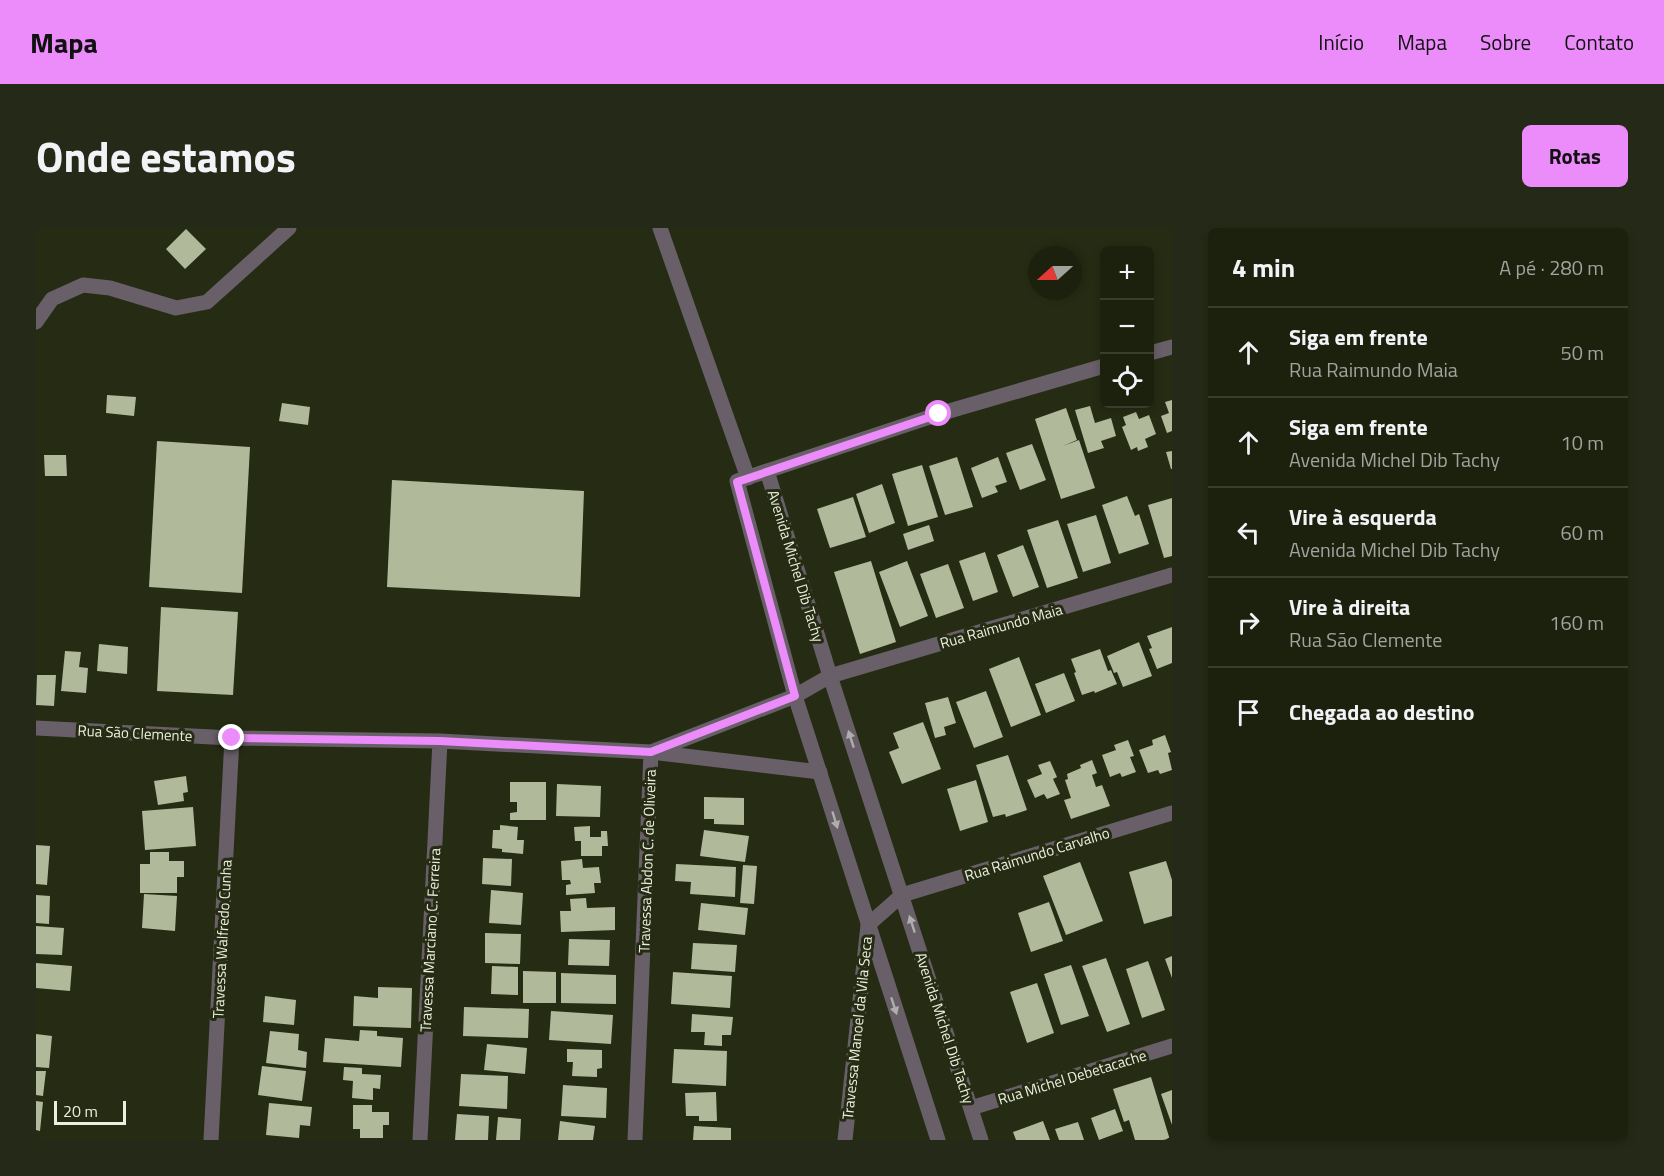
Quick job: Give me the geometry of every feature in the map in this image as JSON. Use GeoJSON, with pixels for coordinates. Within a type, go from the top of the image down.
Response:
{"type":"FeatureCollection","features":[{"type":"Feature","properties":{"kind":"street"},"geometry":{"type":"LineString","coordinates":[[36,322],[52,299],[83,285],[110,288],[176,308],[207,302],[289,228]]}},
{"type":"Feature","properties":{"kind":"street"},"geometry":{"type":"LineString","coordinates":[[660,228],[748,478]]}},
{"type":"Feature","properties":{"kind":"street"},"geometry":{"type":"LineString","coordinates":[[1154,352],[1172,347]]}},
{"type":"Feature","properties":{"kind":"street"},"geometry":{"type":"LineString","coordinates":[[767,471],[939,414],[1100,367]]}},
{"type":"Feature","properties":{"kind":"street","name":"Avenida Michel Dib Tachy"},"geometry":{"type":"LineString","coordinates":[[938,1140],[795,696],[737,482],[767,471],[830,676],[981,1140]]}},
{"type":"Feature","properties":{"kind":"street","name":"Rua Raimundo Maia"},"geometry":{"type":"LineString","coordinates":[[830,676],[1172,575]]}},
{"type":"Feature","properties":{"kind":"street","name":"Rua São Clemente"},"geometry":{"type":"LineString","coordinates":[[36,728],[232,738],[440,741],[651,752],[795,696],[830,676]]}},
{"type":"Feature","properties":{"kind":"street","name":"Travessa Walfredo Cunha"},"geometry":{"type":"LineString","coordinates":[[212,1140],[232,738]]}},
{"type":"Feature","properties":{"kind":"street","name":"Travessa Marciano C. Ferreira"},"geometry":{"type":"LineString","coordinates":[[420,1140],[440,741]]}},
{"type":"Feature","properties":{"kind":"street","name":"Travessa Abdon C. de Oliveira"},"geometry":{"type":"LineString","coordinates":[[635,1140],[651,752],[820,772]]}},
{"type":"Feature","properties":{"kind":"street","name":"Rua Raimundo Carvalho"},"geometry":{"type":"LineString","coordinates":[[902,895],[1172,813]]}},
{"type":"Feature","properties":{"kind":"street","name":"Travessa Manoel da Vila Seca"},"geometry":{"type":"LineString","coordinates":[[845,1140],[868,925],[902,895]]}},
{"type":"Feature","properties":{"kind":"street","name":"Rua Michel Debetacache"},"geometry":{"type":"LineString","coordinates":[[971,1108],[1172,1046]]}},
{"type":"Feature","properties":{"kind":"building"},"geometry":{"type":"Polygon","coordinates":[[[186,229],[206,249],[185,269],[166,249],[186,229]]]}},
{"type":"Feature","properties":{"kind":"building"},"geometry":{"type":"Polygon","coordinates":[[[107,395],[136,397],[134,416],[106,413],[107,395]]]}},
{"type":"Feature","properties":{"kind":"building"},"geometry":{"type":"Polygon","coordinates":[[[1172,400],[1172,431],[1167,433],[1161,416],[1169,413],[1165,402],[1172,400]]]}},
{"type":"Feature","properties":{"kind":"building"},"geometry":{"type":"Polygon","coordinates":[[[282,403],[310,407],[308,425],[279,421],[282,403]]]}},
{"type":"Feature","properties":{"kind":"building"},"geometry":{"type":"Polygon","coordinates":[[[1090,406],[1095,423],[1111,418],[1116,436],[1101,441],[1104,448],[1088,453],[1075,410],[1090,406]]]}},
{"type":"Feature","properties":{"kind":"building"},"geometry":{"type":"Polygon","coordinates":[[[1066,408],[1077,440],[1063,446],[1079,440],[1095,488],[1061,499],[1035,419],[1066,408]]]}},
{"type":"Feature","properties":{"kind":"building"},"geometry":{"type":"Polygon","coordinates":[[[1136,412],[1139,419],[1149,415],[1156,434],[1145,439],[1148,447],[1138,451],[1137,447],[1131,450],[1122,427],[1126,425],[1123,417],[1136,412]]]}},
{"type":"Feature","properties":{"kind":"building"},"geometry":{"type":"Polygon","coordinates":[[[157,441],[250,447],[242,593],[149,587],[157,441]]]}},
{"type":"Feature","properties":{"kind":"building"},"geometry":{"type":"Polygon","coordinates":[[[1032,444],[1046,480],[1020,490],[1006,453],[1032,444]]]}},
{"type":"Feature","properties":{"kind":"building"},"geometry":{"type":"Polygon","coordinates":[[[1172,451],[1172,469],[1171,469],[1166,452],[1172,451]]]}},
{"type":"Feature","properties":{"kind":"building"},"geometry":{"type":"Polygon","coordinates":[[[44,455],[66,455],[67,476],[45,476],[44,455]]]}},
{"type":"Feature","properties":{"kind":"building"},"geometry":{"type":"Polygon","coordinates":[[[957,457],[973,507],[945,515],[929,466],[957,457]]]}},
{"type":"Feature","properties":{"kind":"building"},"geometry":{"type":"Polygon","coordinates":[[[998,457],[1007,482],[995,486],[998,492],[982,498],[971,468],[998,457]]]}},
{"type":"Feature","properties":{"kind":"building"},"geometry":{"type":"Polygon","coordinates":[[[922,465],[938,517],[908,526],[892,474],[922,465]]]}},
{"type":"Feature","properties":{"kind":"building"},"geometry":{"type":"Polygon","coordinates":[[[392,480],[584,491],[580,597],[387,587],[392,480]]]}},
{"type":"Feature","properties":{"kind":"building"},"geometry":{"type":"Polygon","coordinates":[[[882,484],[895,523],[869,533],[856,494],[882,484]]]}},
{"type":"Feature","properties":{"kind":"building"},"geometry":{"type":"Polygon","coordinates":[[[1127,496],[1135,516],[1139,514],[1149,544],[1119,554],[1102,505],[1127,496]]]}},
{"type":"Feature","properties":{"kind":"building"},"geometry":{"type":"Polygon","coordinates":[[[853,497],[866,537],[830,548],[817,509],[853,497]]]}},
{"type":"Feature","properties":{"kind":"building"},"geometry":{"type":"Polygon","coordinates":[[[1172,498],[1172,556],[1164,558],[1148,505],[1172,498]]]}},
{"type":"Feature","properties":{"kind":"building"},"geometry":{"type":"Polygon","coordinates":[[[1096,515],[1111,563],[1083,572],[1067,524],[1096,515]]]}},
{"type":"Feature","properties":{"kind":"building"},"geometry":{"type":"Polygon","coordinates":[[[1058,520],[1078,578],[1047,588],[1027,530],[1058,520]]]}},
{"type":"Feature","properties":{"kind":"building"},"geometry":{"type":"Polygon","coordinates":[[[929,525],[934,541],[908,550],[903,534],[929,525]]]}},
{"type":"Feature","properties":{"kind":"building"},"geometry":{"type":"Polygon","coordinates":[[[1023,545],[1039,587],[1013,597],[997,555],[1023,545]]]}},
{"type":"Feature","properties":{"kind":"building"},"geometry":{"type":"Polygon","coordinates":[[[985,552],[998,592],[973,601],[959,561],[985,552]]]}},
{"type":"Feature","properties":{"kind":"building"},"geometry":{"type":"Polygon","coordinates":[[[871,561],[896,642],[860,654],[834,572],[871,561]]]}},
{"type":"Feature","properties":{"kind":"building"},"geometry":{"type":"Polygon","coordinates":[[[907,561],[928,616],[900,627],[879,572],[907,561]]]}},
{"type":"Feature","properties":{"kind":"building"},"geometry":{"type":"Polygon","coordinates":[[[948,564],[964,608],[936,618],[920,574],[948,564]]]}},
{"type":"Feature","properties":{"kind":"building"},"geometry":{"type":"Polygon","coordinates":[[[161,607],[238,612],[233,695],[157,691],[161,607]]]}},
{"type":"Feature","properties":{"kind":"building"},"geometry":{"type":"Polygon","coordinates":[[[1172,627],[1172,663],[1157,669],[1149,649],[1152,648],[1147,636],[1172,627]]]}},
{"type":"Feature","properties":{"kind":"building"},"geometry":{"type":"Polygon","coordinates":[[[1139,642],[1152,676],[1123,687],[1107,656],[1139,642]]]}},
{"type":"Feature","properties":{"kind":"building"},"geometry":{"type":"Polygon","coordinates":[[[99,644],[128,647],[127,674],[97,671],[99,644]]]}},
{"type":"Feature","properties":{"kind":"building"},"geometry":{"type":"Polygon","coordinates":[[[1100,649],[1108,671],[1111,670],[1117,684],[1095,693],[1094,691],[1082,695],[1071,659],[1100,649]]]}},
{"type":"Feature","properties":{"kind":"building"},"geometry":{"type":"Polygon","coordinates":[[[65,651],[81,652],[79,667],[88,668],[86,693],[61,691],[65,651]]]}},
{"type":"Feature","properties":{"kind":"building"},"geometry":{"type":"Polygon","coordinates":[[[1019,657],[1041,715],[1011,727],[989,669],[1019,657]]]}},
{"type":"Feature","properties":{"kind":"building"},"geometry":{"type":"Polygon","coordinates":[[[1064,673],[1075,701],[1046,713],[1035,684],[1064,673]]]}},
{"type":"Feature","properties":{"kind":"building"},"geometry":{"type":"Polygon","coordinates":[[[37,675],[56,675],[54,706],[36,705],[37,675]]]}},
{"type":"Feature","properties":{"kind":"building"},"geometry":{"type":"Polygon","coordinates":[[[986,691],[1003,737],[974,748],[956,702],[986,691]]]}},
{"type":"Feature","properties":{"kind":"building"},"geometry":{"type":"Polygon","coordinates":[[[948,697],[956,723],[944,727],[946,735],[935,738],[925,703],[948,697]]]}},
{"type":"Feature","properties":{"kind":"building"},"geometry":{"type":"Polygon","coordinates":[[[923,722],[941,769],[902,784],[889,752],[899,748],[893,733],[923,722]]]}},
{"type":"Feature","properties":{"kind":"building"},"geometry":{"type":"Polygon","coordinates":[[[1165,735],[1171,752],[1168,753],[1172,770],[1160,774],[1158,770],[1148,773],[1139,750],[1153,745],[1152,740],[1165,735]]]}},
{"type":"Feature","properties":{"kind":"building"},"geometry":{"type":"Polygon","coordinates":[[[1128,740],[1134,756],[1130,757],[1136,772],[1122,777],[1120,773],[1110,777],[1102,755],[1116,750],[1114,745],[1128,740]]]}},
{"type":"Feature","properties":{"kind":"building"},"geometry":{"type":"Polygon","coordinates":[[[1008,755],[1027,810],[1006,817],[1005,814],[993,817],[976,765],[1008,755]]]}},
{"type":"Feature","properties":{"kind":"building"},"geometry":{"type":"Polygon","coordinates":[[[1092,760],[1097,773],[1092,775],[1096,787],[1102,785],[1110,806],[1071,819],[1064,800],[1071,798],[1065,780],[1068,779],[1067,774],[1092,760]]]}},
{"type":"Feature","properties":{"kind":"building"},"geometry":{"type":"Polygon","coordinates":[[[1050,761],[1057,777],[1053,779],[1060,794],[1047,799],[1044,794],[1035,798],[1027,780],[1042,774],[1038,765],[1050,761]]]}},
{"type":"Feature","properties":{"kind":"building"},"geometry":{"type":"Polygon","coordinates":[[[186,776],[188,792],[183,793],[184,801],[158,805],[154,781],[186,776]]]}},
{"type":"Feature","properties":{"kind":"building"},"geometry":{"type":"Polygon","coordinates":[[[976,780],[988,822],[960,831],[947,789],[976,780]]]}},
{"type":"Feature","properties":{"kind":"building"},"geometry":{"type":"Polygon","coordinates":[[[510,782],[546,782],[546,820],[510,820],[510,813],[517,812],[517,802],[510,802],[510,782]]]}},
{"type":"Feature","properties":{"kind":"building"},"geometry":{"type":"Polygon","coordinates":[[[557,784],[601,786],[600,817],[556,816],[557,784]]]}},
{"type":"Feature","properties":{"kind":"building"},"geometry":{"type":"Polygon","coordinates":[[[704,797],[744,798],[744,825],[714,824],[714,819],[704,819],[704,797]]]}},
{"type":"Feature","properties":{"kind":"building"},"geometry":{"type":"Polygon","coordinates":[[[193,807],[196,846],[145,850],[142,811],[193,807]]]}},
{"type":"Feature","properties":{"kind":"building"},"geometry":{"type":"Polygon","coordinates":[[[500,825],[518,827],[517,840],[524,840],[523,854],[502,852],[502,849],[492,848],[493,830],[500,830],[500,825]]]}},
{"type":"Feature","properties":{"kind":"building"},"geometry":{"type":"Polygon","coordinates":[[[590,826],[590,837],[601,837],[601,831],[607,831],[608,846],[602,846],[602,856],[581,856],[581,841],[575,841],[574,827],[590,826]]]}},
{"type":"Feature","properties":{"kind":"building"},"geometry":{"type":"Polygon","coordinates":[[[704,830],[749,836],[745,862],[700,856],[704,830]]]}},
{"type":"Feature","properties":{"kind":"building"},"geometry":{"type":"Polygon","coordinates":[[[36,845],[50,846],[47,885],[36,884],[36,845]]]}},
{"type":"Feature","properties":{"kind":"building"},"geometry":{"type":"Polygon","coordinates":[[[150,852],[169,852],[169,861],[184,861],[184,877],[177,877],[177,893],[140,893],[140,864],[150,864],[150,852]]]}},
{"type":"Feature","properties":{"kind":"building"},"geometry":{"type":"Polygon","coordinates":[[[483,858],[512,859],[511,886],[482,884],[483,858]]]}},
{"type":"Feature","properties":{"kind":"building"},"geometry":{"type":"Polygon","coordinates":[[[582,859],[583,868],[599,867],[601,883],[594,883],[595,893],[566,895],[566,885],[571,884],[570,880],[562,880],[561,861],[582,859]]]}},
{"type":"Feature","properties":{"kind":"building"},"geometry":{"type":"Polygon","coordinates":[[[1166,861],[1172,880],[1172,916],[1144,924],[1129,872],[1166,861]]]}},
{"type":"Feature","properties":{"kind":"building"},"geometry":{"type":"Polygon","coordinates":[[[1080,862],[1103,921],[1066,935],[1043,876],[1080,862]]]}},
{"type":"Feature","properties":{"kind":"building"},"geometry":{"type":"Polygon","coordinates":[[[676,864],[736,867],[735,897],[690,894],[691,882],[675,881],[676,864]]]}},
{"type":"Feature","properties":{"kind":"building"},"geometry":{"type":"Polygon","coordinates":[[[743,865],[757,866],[754,904],[740,903],[743,865]]]}},
{"type":"Feature","properties":{"kind":"building"},"geometry":{"type":"Polygon","coordinates":[[[491,890],[523,893],[521,925],[489,923],[491,890]]]}},
{"type":"Feature","properties":{"kind":"building"},"geometry":{"type":"Polygon","coordinates":[[[144,894],[177,896],[175,931],[142,928],[144,894]]]}},
{"type":"Feature","properties":{"kind":"building"},"geometry":{"type":"Polygon","coordinates":[[[36,895],[50,896],[49,924],[36,923],[36,895]]]}},
{"type":"Feature","properties":{"kind":"building"},"geometry":{"type":"Polygon","coordinates":[[[586,898],[587,908],[615,907],[615,930],[561,932],[560,911],[571,911],[570,899],[586,898]]]}},
{"type":"Feature","properties":{"kind":"building"},"geometry":{"type":"Polygon","coordinates":[[[1049,902],[1063,941],[1031,952],[1018,913],[1049,902]]]}},
{"type":"Feature","properties":{"kind":"building"},"geometry":{"type":"Polygon","coordinates":[[[701,903],[748,908],[745,935],[698,930],[701,903]]]}},
{"type":"Feature","properties":{"kind":"building"},"geometry":{"type":"Polygon","coordinates":[[[36,926],[64,928],[62,955],[36,954],[36,926]]]}},
{"type":"Feature","properties":{"kind":"building"},"geometry":{"type":"Polygon","coordinates":[[[485,933],[521,934],[520,964],[485,963],[485,933]]]}},
{"type":"Feature","properties":{"kind":"building"},"geometry":{"type":"Polygon","coordinates":[[[569,939],[610,940],[609,966],[568,965],[569,939]]]}},
{"type":"Feature","properties":{"kind":"building"},"geometry":{"type":"Polygon","coordinates":[[[693,943],[737,945],[735,972],[691,969],[693,943]]]}},
{"type":"Feature","properties":{"kind":"building"},"geometry":{"type":"Polygon","coordinates":[[[1172,956],[1172,978],[1165,959],[1172,956]]]}},
{"type":"Feature","properties":{"kind":"building"},"geometry":{"type":"Polygon","coordinates":[[[1106,958],[1130,1024],[1107,1032],[1082,966],[1106,958]]]}},
{"type":"Feature","properties":{"kind":"building"},"geometry":{"type":"Polygon","coordinates":[[[1148,961],[1165,1010],[1142,1018],[1126,969],[1148,961]]]}},
{"type":"Feature","properties":{"kind":"building"},"geometry":{"type":"Polygon","coordinates":[[[36,963],[72,966],[70,991],[36,988],[36,963]]]}},
{"type":"Feature","properties":{"kind":"building"},"geometry":{"type":"Polygon","coordinates":[[[1071,965],[1089,1016],[1061,1025],[1044,974],[1071,965]]]}},
{"type":"Feature","properties":{"kind":"building"},"geometry":{"type":"Polygon","coordinates":[[[492,966],[518,967],[518,995],[491,994],[492,966]]]}},
{"type":"Feature","properties":{"kind":"building"},"geometry":{"type":"Polygon","coordinates":[[[523,971],[556,972],[556,1003],[523,1003],[523,971]]]}},
{"type":"Feature","properties":{"kind":"building"},"geometry":{"type":"Polygon","coordinates":[[[673,972],[732,976],[730,1008],[671,1004],[673,972]]]}},
{"type":"Feature","properties":{"kind":"building"},"geometry":{"type":"Polygon","coordinates":[[[561,973],[616,975],[616,1004],[561,1003],[561,973]]]}},
{"type":"Feature","properties":{"kind":"building"},"geometry":{"type":"Polygon","coordinates":[[[1037,983],[1054,1033],[1027,1043],[1010,992],[1037,983]]]}},
{"type":"Feature","properties":{"kind":"building"},"geometry":{"type":"Polygon","coordinates":[[[378,987],[412,988],[411,1028],[353,1026],[354,996],[378,998],[378,987]]]}},
{"type":"Feature","properties":{"kind":"building"},"geometry":{"type":"Polygon","coordinates":[[[265,996],[296,1000],[294,1025],[263,1022],[265,996]]]}},
{"type":"Feature","properties":{"kind":"building"},"geometry":{"type":"Polygon","coordinates":[[[464,1007],[529,1009],[528,1038],[463,1036],[464,1007]]]}},
{"type":"Feature","properties":{"kind":"building"},"geometry":{"type":"Polygon","coordinates":[[[551,1011],[613,1015],[611,1044],[549,1040],[551,1011]]]}},
{"type":"Feature","properties":{"kind":"building"},"geometry":{"type":"Polygon","coordinates":[[[692,1014],[733,1017],[731,1035],[722,1035],[722,1046],[704,1045],[705,1032],[691,1032],[692,1014]]]}},
{"type":"Feature","properties":{"kind":"building"},"geometry":{"type":"Polygon","coordinates":[[[360,1030],[377,1031],[377,1036],[403,1038],[401,1067],[323,1062],[325,1038],[359,1041],[360,1030]]]}},
{"type":"Feature","properties":{"kind":"building"},"geometry":{"type":"Polygon","coordinates":[[[270,1031],[299,1034],[298,1050],[307,1052],[306,1068],[266,1063],[270,1031]]]}},
{"type":"Feature","properties":{"kind":"building"},"geometry":{"type":"Polygon","coordinates":[[[36,1034],[52,1036],[49,1068],[36,1067],[36,1034]]]}},
{"type":"Feature","properties":{"kind":"building"},"geometry":{"type":"Polygon","coordinates":[[[487,1044],[527,1048],[525,1074],[484,1070],[487,1044]]]}},
{"type":"Feature","properties":{"kind":"building"},"geometry":{"type":"Polygon","coordinates":[[[567,1049],[602,1050],[602,1068],[597,1069],[597,1077],[572,1076],[573,1062],[567,1062],[567,1049]]]}},
{"type":"Feature","properties":{"kind":"building"},"geometry":{"type":"Polygon","coordinates":[[[674,1049],[727,1051],[726,1086],[672,1083],[674,1049]]]}},
{"type":"Feature","properties":{"kind":"building"},"geometry":{"type":"Polygon","coordinates":[[[262,1066],[306,1071],[302,1101],[258,1095],[262,1066]]]}},
{"type":"Feature","properties":{"kind":"building"},"geometry":{"type":"Polygon","coordinates":[[[344,1067],[362,1068],[362,1074],[381,1075],[380,1089],[373,1088],[373,1100],[352,1098],[353,1081],[343,1080],[344,1067]]]}},
{"type":"Feature","properties":{"kind":"building"},"geometry":{"type":"Polygon","coordinates":[[[36,1071],[46,1071],[43,1096],[36,1095],[36,1071]]]}},
{"type":"Feature","properties":{"kind":"building"},"geometry":{"type":"Polygon","coordinates":[[[461,1074],[508,1076],[507,1109],[459,1106],[461,1074]]]}},
{"type":"Feature","properties":{"kind":"building"},"geometry":{"type":"Polygon","coordinates":[[[1151,1077],[1170,1140],[1135,1140],[1129,1120],[1124,1122],[1113,1089],[1151,1077]]]}},
{"type":"Feature","properties":{"kind":"building"},"geometry":{"type":"Polygon","coordinates":[[[563,1085],[607,1088],[606,1118],[561,1116],[563,1085]]]}},
{"type":"Feature","properties":{"kind":"building"},"geometry":{"type":"Polygon","coordinates":[[[1172,1090],[1172,1125],[1161,1094],[1172,1090]]]}},
{"type":"Feature","properties":{"kind":"building"},"geometry":{"type":"Polygon","coordinates":[[[716,1092],[717,1121],[699,1121],[699,1116],[686,1116],[685,1093],[716,1092]]]}},
{"type":"Feature","properties":{"kind":"building"},"geometry":{"type":"Polygon","coordinates":[[[36,1101],[43,1102],[40,1131],[36,1130],[36,1101]]]}},
{"type":"Feature","properties":{"kind":"building"},"geometry":{"type":"Polygon","coordinates":[[[269,1103],[312,1107],[310,1126],[300,1125],[299,1138],[266,1135],[269,1103]]]}},
{"type":"Feature","properties":{"kind":"building"},"geometry":{"type":"Polygon","coordinates":[[[353,1105],[372,1105],[372,1112],[389,1112],[389,1125],[383,1125],[383,1138],[360,1138],[360,1129],[353,1129],[353,1105]]]}},
{"type":"Feature","properties":{"kind":"building"},"geometry":{"type":"Polygon","coordinates":[[[1115,1109],[1123,1131],[1099,1140],[1091,1118],[1115,1109]]]}},
{"type":"Feature","properties":{"kind":"building"},"geometry":{"type":"Polygon","coordinates":[[[457,1114],[489,1116],[488,1140],[455,1140],[457,1114]]]}},
{"type":"Feature","properties":{"kind":"building"},"geometry":{"type":"Polygon","coordinates":[[[498,1117],[521,1119],[520,1140],[496,1140],[498,1117]]]}},
{"type":"Feature","properties":{"kind":"building"},"geometry":{"type":"Polygon","coordinates":[[[560,1121],[595,1126],[593,1140],[558,1140],[560,1121]]]}},
{"type":"Feature","properties":{"kind":"building"},"geometry":{"type":"Polygon","coordinates":[[[1043,1121],[1050,1140],[1016,1140],[1013,1132],[1043,1121]]]}},
{"type":"Feature","properties":{"kind":"building"},"geometry":{"type":"Polygon","coordinates":[[[1078,1122],[1084,1140],[1059,1140],[1055,1129],[1078,1122]]]}},
{"type":"Feature","properties":{"kind":"building"},"geometry":{"type":"Polygon","coordinates":[[[694,1126],[731,1128],[731,1140],[693,1140],[694,1126]]]}},
{"type":"Feature","properties":{"kind":"route"},"geometry":{"type":"LineString","coordinates":[[232,738],[440,741],[651,752],[795,696],[737,482],[939,414]]}}]}
